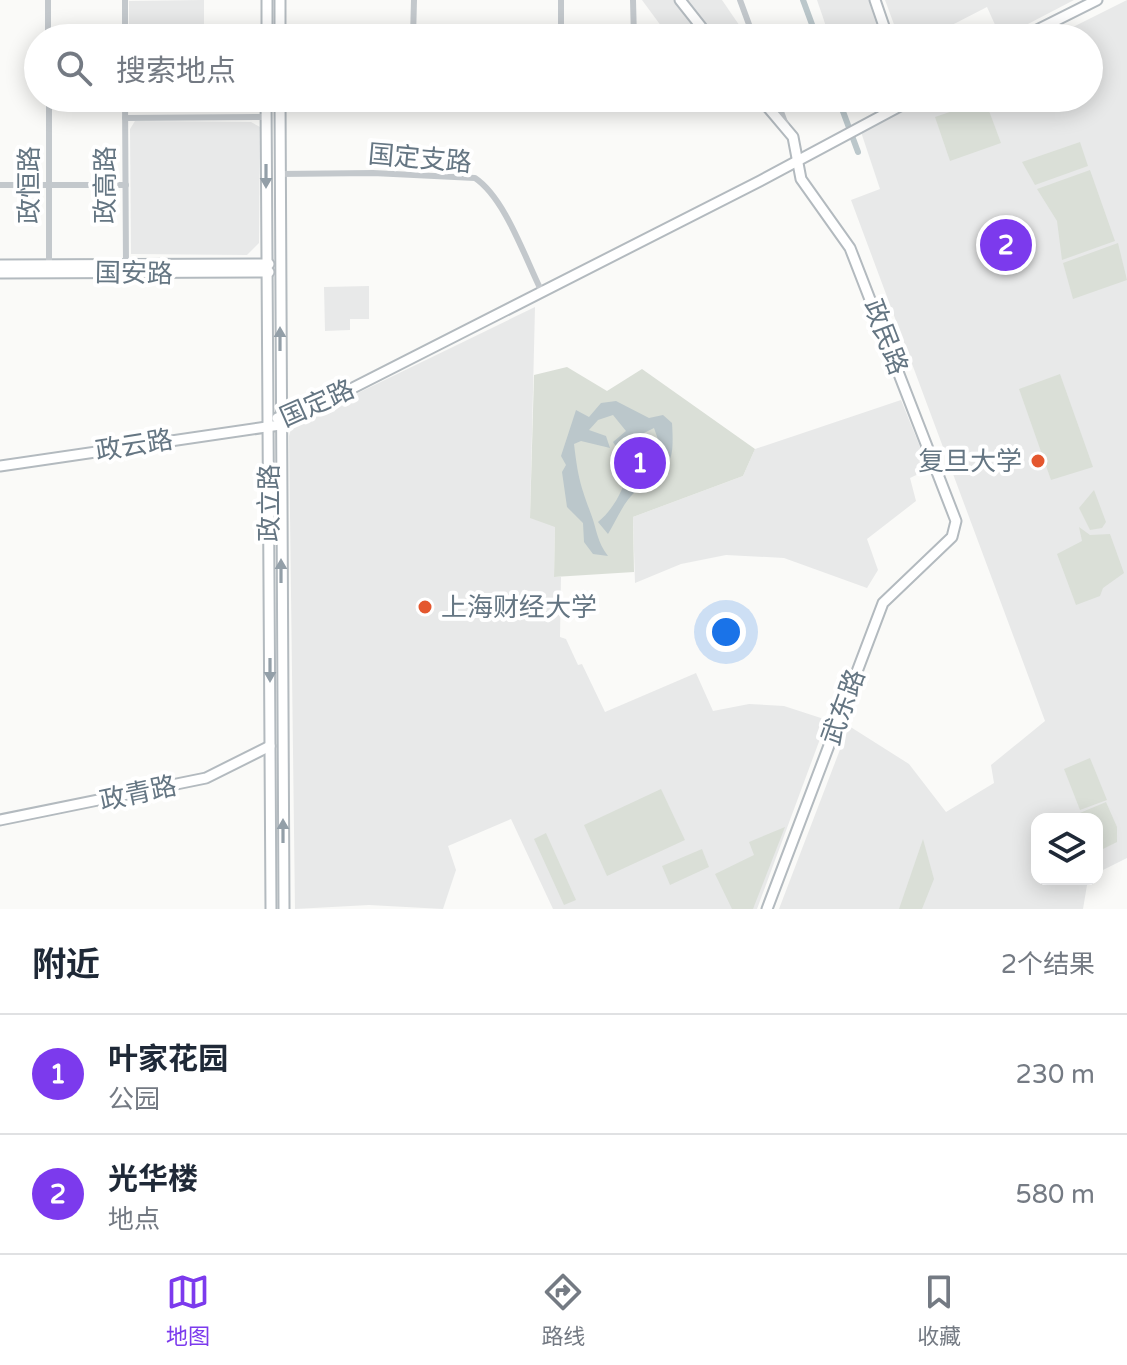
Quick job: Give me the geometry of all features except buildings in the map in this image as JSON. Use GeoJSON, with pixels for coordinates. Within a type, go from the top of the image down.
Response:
{"type":"FeatureCollection","features":[{"type":"Feature","properties":{"kind":"street"},"geometry":{"type":"LineString","coordinates":[[48,0],[48,24]]}},
{"type":"Feature","properties":{"kind":"street"},"geometry":{"type":"LineString","coordinates":[[125,0],[125,24]]}},
{"type":"Feature","properties":{"kind":"street"},"geometry":{"type":"LineString","coordinates":[[267,0],[267,24]]}},
{"type":"Feature","properties":{"kind":"street"},"geometry":{"type":"LineString","coordinates":[[280,0],[280,24]]}},
{"type":"Feature","properties":{"kind":"street"},"geometry":{"type":"LineString","coordinates":[[413,24],[414,0]]}},
{"type":"Feature","properties":{"kind":"street"},"geometry":{"type":"LineString","coordinates":[[561,0],[561,24]]}},
{"type":"Feature","properties":{"kind":"street"},"geometry":{"type":"LineString","coordinates":[[633,0],[634,24]]}},
{"type":"Feature","properties":{"kind":"street"},"geometry":{"type":"LineString","coordinates":[[680,0],[699,24]]}},
{"type":"Feature","properties":{"kind":"street"},"geometry":{"type":"LineString","coordinates":[[740,0],[749,24]]}},
{"type":"Feature","properties":{"kind":"street"},"geometry":{"type":"LineString","coordinates":[[875,0],[883,24]]}},
{"type":"Feature","properties":{"kind":"street"},"geometry":{"type":"LineString","coordinates":[[1049,24],[1097,0]]}},
{"type":"Feature","properties":{"kind":"street"},"geometry":{"type":"LineString","coordinates":[[1061,24],[1108,0]]}},
{"type":"Feature","properties":{"kind":"street","name":"政恒路"},"geometry":{"type":"LineString","coordinates":[[49,112],[49,268]]}},
{"type":"Feature","properties":{"kind":"street","name":"政高路"},"geometry":{"type":"LineString","coordinates":[[125,112],[126,268]]}},
{"type":"Feature","properties":{"kind":"street","name":"政立路"},"geometry":{"type":"LineString","coordinates":[[266,112],[271,909]]}},
{"type":"Feature","properties":{"kind":"street","name":"政立路"},"geometry":{"type":"LineString","coordinates":[[280,112],[284,909]]}},
{"type":"Feature","properties":{"kind":"street"},"geometry":{"type":"LineString","coordinates":[[773,112],[787,128]]}},
{"type":"Feature","properties":{"kind":"street"},"geometry":{"type":"LineString","coordinates":[[781,112],[787,128]]}},
{"type":"Feature","properties":{"kind":"street","name":"国定路"},"geometry":{"type":"LineString","coordinates":[[269,424],[883,112]]}},
{"type":"Feature","properties":{"kind":"street"},"geometry":{"type":"LineString","coordinates":[[125,118],[266,117]]}},
{"type":"Feature","properties":{"kind":"street","name":"政民路"},"geometry":{"type":"LineString","coordinates":[[787,128],[795,141],[801,179],[856,262],[953,510],[955,529]]}},
{"type":"Feature","properties":{"kind":"street","name":"国定支路"},"geometry":{"type":"LineString","coordinates":[[280,174],[384,173],[475,178],[485,185],[499,205],[540,288]]}},
{"type":"Feature","properties":{"kind":"street"},"geometry":{"type":"LineString","coordinates":[[0,185],[126,185]]}},
{"type":"Feature","properties":{"kind":"street","name":"国安路"},"geometry":{"type":"LineString","coordinates":[[0,265],[49,268],[269,268]]}},
{"type":"Feature","properties":{"kind":"street","name":"国安路"},"geometry":{"type":"LineString","coordinates":[[0,273],[49,268]]}},
{"type":"Feature","properties":{"kind":"street","name":"政云路"},"geometry":{"type":"LineString","coordinates":[[0,466],[269,424]]}},
{"type":"Feature","properties":{"kind":"street","name":"武东路"},"geometry":{"type":"LineString","coordinates":[[767,909],[883,603],[943,545],[955,529]]}},
{"type":"Feature","properties":{"kind":"street","name":"政青路"},"geometry":{"type":"LineString","coordinates":[[0,820],[206,778],[270,746]]}},
{"type":"Feature","properties":{"kind":"shaded area"},"geometry":{"type":"Polygon","coordinates":[[[204,0],[204,24],[129,24],[129,1],[204,0]]]}},
{"type":"Feature","properties":{"kind":"shaded area"},"geometry":{"type":"Polygon","coordinates":[[[642,0],[722,0],[738,24],[660,24],[642,0]]]}},
{"type":"Feature","properties":{"kind":"shaded area"},"geometry":{"type":"Polygon","coordinates":[[[817,0],[869,0],[877,24],[825,24],[817,0]]]}},
{"type":"Feature","properties":{"kind":"shaded area"},"geometry":{"type":"Polygon","coordinates":[[[885,0],[1074,0],[1028,24],[995,24],[987,7],[954,24],[894,24],[885,0]]]}},
{"type":"Feature","properties":{"kind":"shaded area","name":"复旦大学"},"geometry":{"type":"Polygon","coordinates":[[[1127,0],[1127,858],[1103,870],[1103,813],[1031,813],[1031,885],[1087,885],[1083,909],[779,909],[849,726],[909,764],[946,812],[994,783],[991,765],[1045,721],[851,200],[880,189],[861,132],[902,112],[1103,112],[1103,24],[1079,24],[1127,0]]]}},
{"type":"Feature","properties":{"kind":"shaded area"},"geometry":{"type":"Polygon","coordinates":[[[950,112],[989,112],[1001,143],[950,161],[935,117],[950,112]]]}},
{"type":"Feature","properties":{"kind":"shaded area"},"geometry":{"type":"Polygon","coordinates":[[[135,121],[251,122],[260,127],[259,243],[247,255],[131,254],[130,129],[135,121]]]}},
{"type":"Feature","properties":{"kind":"shaded area"},"geometry":{"type":"Polygon","coordinates":[[[1080,142],[1088,166],[1035,185],[1022,162],[1080,142]]]}},
{"type":"Feature","properties":{"kind":"shaded area"},"geometry":{"type":"Polygon","coordinates":[[[1090,170],[1115,241],[1062,260],[1057,221],[1037,189],[1090,170]]]}},
{"type":"Feature","properties":{"kind":"shaded area"},"geometry":{"type":"Polygon","coordinates":[[[1118,243],[1127,280],[1073,299],[1063,263],[1118,243]]]}},
{"type":"Feature","properties":{"kind":"shaded area"},"geometry":{"type":"Polygon","coordinates":[[[369,286],[369,319],[350,319],[350,330],[325,331],[324,287],[369,286]]]}},
{"type":"Feature","properties":{"kind":"shaded area","name":"上海财经大学"},"geometry":{"type":"Polygon","coordinates":[[[535,307],[530,517],[555,526],[554,577],[561,577],[560,637],[566,639],[578,665],[582,664],[605,712],[696,673],[713,711],[749,704],[784,706],[827,720],[757,909],[553,909],[511,819],[448,846],[456,870],[443,909],[369,905],[295,909],[289,436],[292,425],[535,307]]]}},
{"type":"Feature","properties":{"kind":"shaded area"},"geometry":{"type":"Polygon","coordinates":[[[567,367],[607,391],[642,369],[755,449],[743,476],[633,517],[634,572],[554,577],[555,527],[530,518],[534,375],[567,367]]]}},
{"type":"Feature","properties":{"kind":"shaded area"},"geometry":{"type":"Polygon","coordinates":[[[1060,374],[1093,467],[1051,480],[1019,389],[1060,374]]]}},
{"type":"Feature","properties":{"kind":"shaded area"},"geometry":{"type":"Polygon","coordinates":[[[901,400],[929,469],[910,478],[916,501],[867,539],[878,570],[867,588],[784,558],[726,555],[681,564],[635,583],[633,517],[743,476],[755,449],[901,400]]]}},
{"type":"Feature","properties":{"kind":"shaded area"},"geometry":{"type":"Polygon","coordinates":[[[616,401],[649,418],[663,415],[672,423],[672,450],[667,464],[632,495],[608,534],[598,522],[614,504],[625,482],[629,466],[613,442],[626,431],[613,415],[598,420],[589,430],[606,436],[610,448],[581,441],[574,444],[582,487],[599,541],[608,556],[593,554],[584,542],[583,523],[567,507],[562,472],[566,465],[561,456],[576,410],[589,417],[601,403],[616,401]],[[654,428],[624,443],[636,469],[648,460],[657,462],[661,448],[654,428]]]}},
{"type":"Feature","properties":{"kind":"shaded area"},"geometry":{"type":"Polygon","coordinates":[[[1094,490],[1106,522],[1102,528],[1090,530],[1079,508],[1094,490]]]}},
{"type":"Feature","properties":{"kind":"shaded area"},"geometry":{"type":"Polygon","coordinates":[[[1079,527],[1090,535],[1110,534],[1124,573],[1103,588],[1100,596],[1076,605],[1057,554],[1082,541],[1079,527]]]}},
{"type":"Feature","properties":{"kind":"shaded area"},"geometry":{"type":"Polygon","coordinates":[[[1090,758],[1107,800],[1080,810],[1064,769],[1090,758]]]}},
{"type":"Feature","properties":{"kind":"shaded area"},"geometry":{"type":"Polygon","coordinates":[[[661,789],[685,840],[607,876],[584,825],[661,789]]]}},
{"type":"Feature","properties":{"kind":"shaded area"},"geometry":{"type":"Polygon","coordinates":[[[1106,802],[1117,827],[1117,842],[1103,849],[1103,813],[1080,813],[1106,802]]]}},
{"type":"Feature","properties":{"kind":"shaded area"},"geometry":{"type":"Polygon","coordinates":[[[785,827],[753,909],[732,909],[715,874],[754,855],[749,842],[785,827]]]}},
{"type":"Feature","properties":{"kind":"shaded area"},"geometry":{"type":"Polygon","coordinates":[[[546,833],[576,900],[564,905],[534,839],[546,833]]]}},
{"type":"Feature","properties":{"kind":"shaded area"},"geometry":{"type":"Polygon","coordinates":[[[923,839],[934,879],[922,909],[899,909],[923,839]]]}},
{"type":"Feature","properties":{"kind":"shaded area"},"geometry":{"type":"Polygon","coordinates":[[[702,849],[709,867],[670,885],[662,866],[702,849]]]}},
{"type":"Feature","properties":{"kind":"waterway"},"geometry":{"type":"LineString","coordinates":[[803,0],[812,24]]}},
{"type":"Feature","properties":{"kind":"waterway"},"geometry":{"type":"LineString","coordinates":[[843,112],[858,152]]}},
{"type":"Feature","properties":{"kind":"place","name":"光华楼"},"geometry":{"type":"Point","coordinates":[1006,245]}},
{"type":"Feature","properties":{"kind":"place","name":"复旦大学"},"geometry":{"type":"Point","coordinates":[1038,461]}},
{"type":"Feature","properties":{"kind":"place","name":"叶家花园"},"geometry":{"type":"Point","coordinates":[640,463]}},
{"type":"Feature","properties":{"kind":"place","name":"上海财经大学"},"geometry":{"type":"Point","coordinates":[425,607]}}]}
